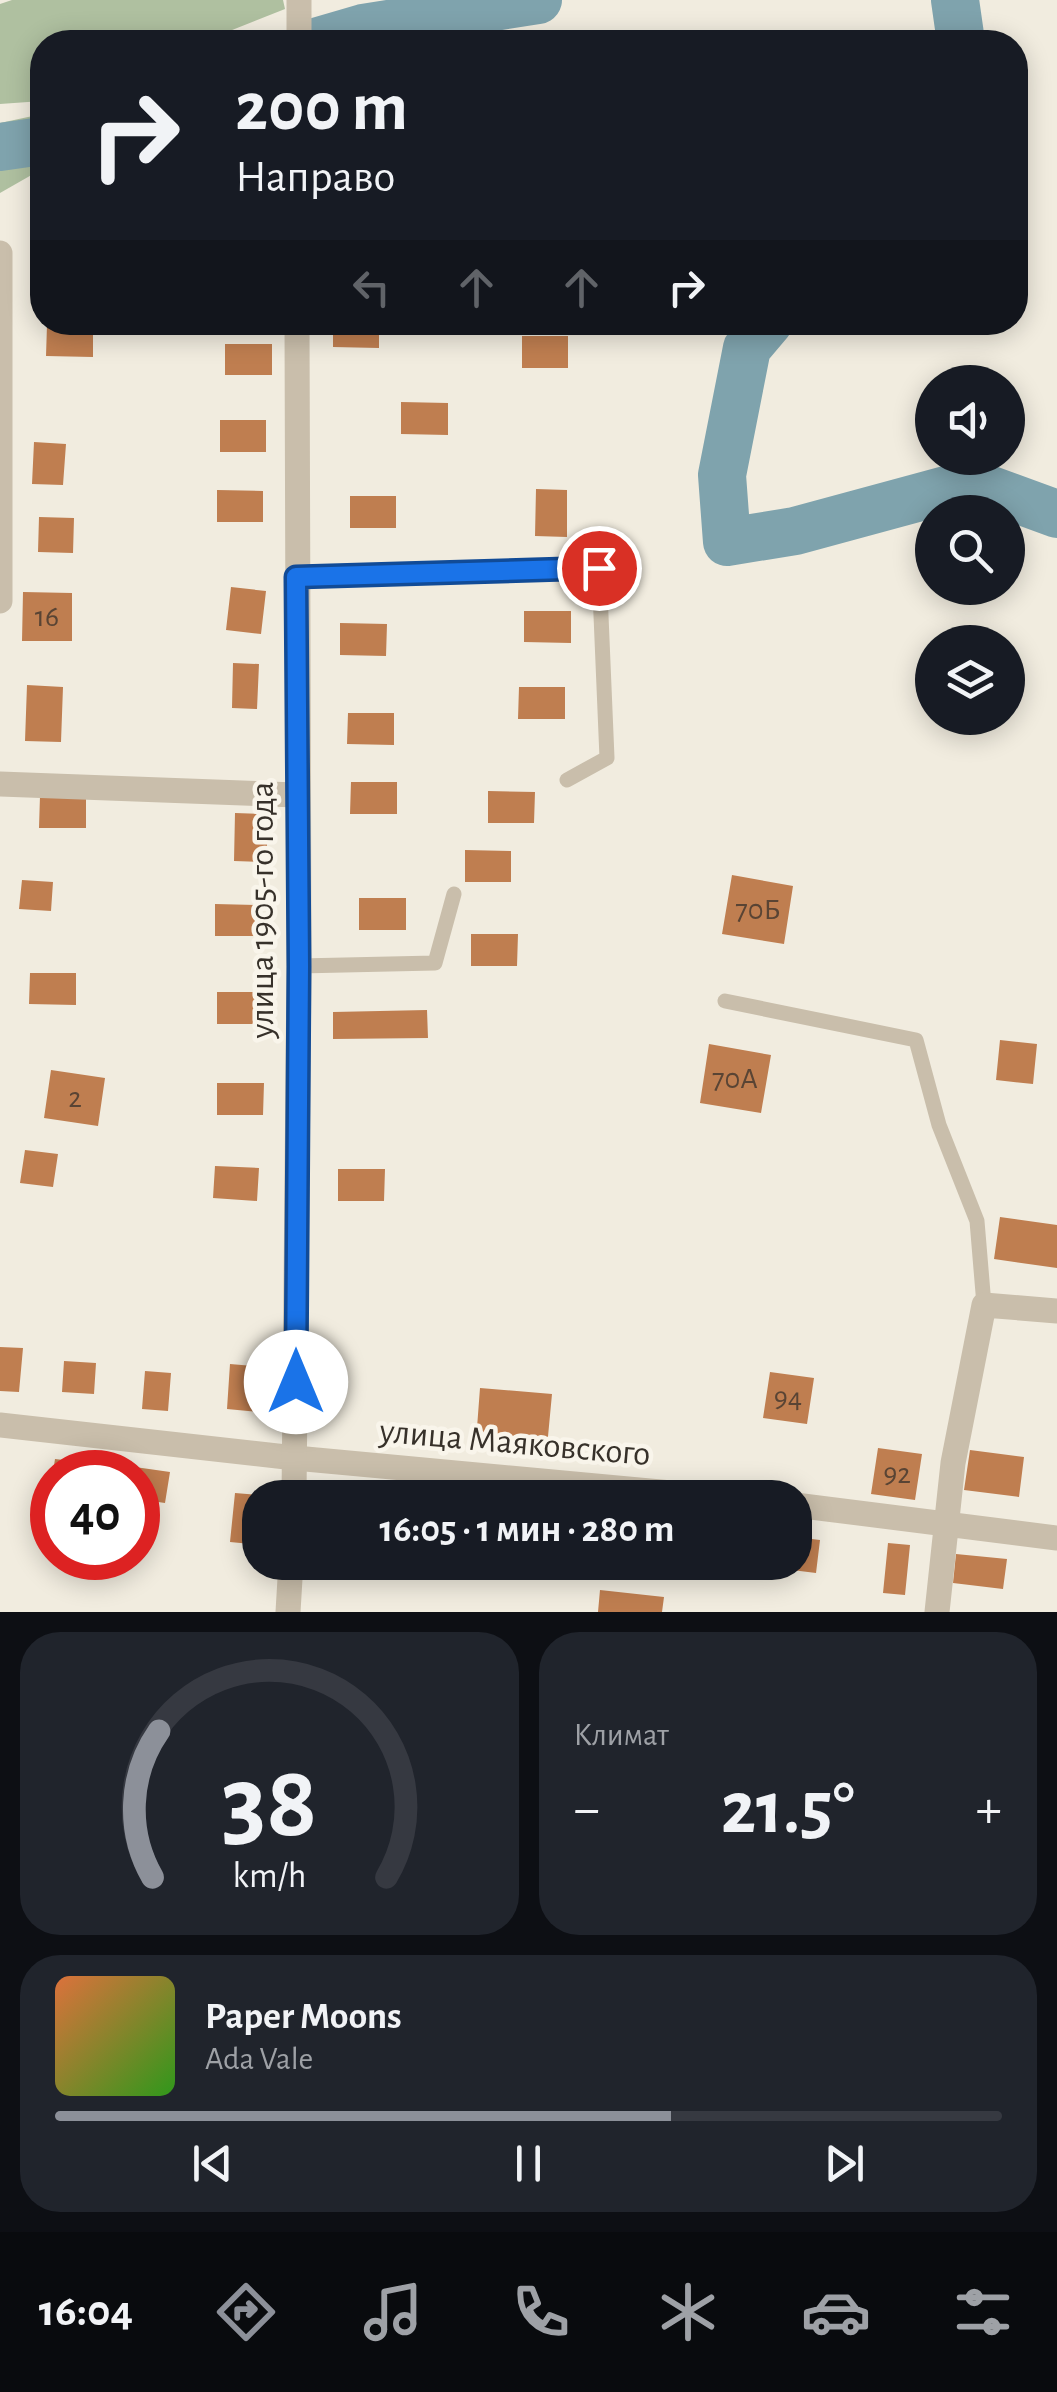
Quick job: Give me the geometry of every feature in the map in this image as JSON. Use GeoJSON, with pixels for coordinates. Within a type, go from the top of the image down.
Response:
{"type":"FeatureCollection","features":[{"type":"Feature","properties":{"kind":"street"},"geometry":{"type":"LineString","coordinates":[[299,0],[299,30]]}},
{"type":"Feature","properties":{"kind":"street"},"geometry":{"type":"LineString","coordinates":[[0,253],[0,601]]}},
{"type":"Feature","properties":{"kind":"street","name":"улица 1905-го года"},"geometry":{"type":"LineString","coordinates":[[295,1480],[299,966],[297,335]]}},
{"type":"Feature","properties":{"kind":"street"},"geometry":{"type":"LineString","coordinates":[[0,784],[297,795]]}},
{"type":"Feature","properties":{"kind":"street"},"geometry":{"type":"LineString","coordinates":[[937,1612],[953,1463],[984,1305],[1057,1311]]}},
{"type":"Feature","properties":{"kind":"street","name":"улица Маяковского"},"geometry":{"type":"LineString","coordinates":[[0,1425],[532,1480]]}},
{"type":"Feature","properties":{"kind":"street"},"geometry":{"type":"LineString","coordinates":[[812,1507],[1057,1538]]}},
{"type":"Feature","properties":{"kind":"street"},"geometry":{"type":"LineString","coordinates":[[288,1612],[290,1580]]}},
{"type":"Feature","properties":{"kind":"lane"},"geometry":{"type":"LineString","coordinates":[[296,577],[599,568],[607,758],[567,780]]}},
{"type":"Feature","properties":{"kind":"lane"},"geometry":{"type":"LineString","coordinates":[[299,966],[435,962],[454,894]]}},
{"type":"Feature","properties":{"kind":"lane"},"geometry":{"type":"LineString","coordinates":[[725,1002],[916,1040],[939,1125],[976,1221],[984,1305]]}},
{"type":"Feature","properties":{"kind":"green space"},"geometry":{"type":"Polygon","coordinates":[[[12,0],[283,0],[285,9],[232,30],[30,30],[30,102],[0,104],[0,4],[12,0]]]}},
{"type":"Feature","properties":{"kind":"green space"},"geometry":{"type":"Polygon","coordinates":[[[30,117],[30,176],[0,193],[0,123],[30,117]]]}},
{"type":"Feature","properties":{"kind":"building"},"geometry":{"type":"Polygon","coordinates":[[[47,335],[93,335],[93,357],[46,356],[47,335]]]}},
{"type":"Feature","properties":{"kind":"building"},"geometry":{"type":"Polygon","coordinates":[[[333,335],[379,335],[379,348],[333,347],[333,335]]]}},
{"type":"Feature","properties":{"kind":"building"},"geometry":{"type":"Polygon","coordinates":[[[522,336],[568,336],[568,368],[522,368],[522,336]]]}},
{"type":"Feature","properties":{"kind":"building"},"geometry":{"type":"Polygon","coordinates":[[[225,344],[272,344],[272,375],[225,375],[225,344]]]}},
{"type":"Feature","properties":{"kind":"building"},"geometry":{"type":"Polygon","coordinates":[[[401,402],[448,403],[448,435],[401,434],[401,402]]]}},
{"type":"Feature","properties":{"kind":"building"},"geometry":{"type":"Polygon","coordinates":[[[220,420],[266,420],[266,452],[220,452],[220,420]]]}},
{"type":"Feature","properties":{"kind":"building"},"geometry":{"type":"Polygon","coordinates":[[[34,442],[66,444],[63,485],[32,484],[34,442]]]}},
{"type":"Feature","properties":{"kind":"building"},"geometry":{"type":"Polygon","coordinates":[[[536,489],[567,490],[567,537],[535,536],[536,489]]]}},
{"type":"Feature","properties":{"kind":"building"},"geometry":{"type":"Polygon","coordinates":[[[217,490],[263,491],[263,522],[217,522],[217,490]]]}},
{"type":"Feature","properties":{"kind":"building"},"geometry":{"type":"Polygon","coordinates":[[[350,496],[396,496],[396,528],[350,528],[350,496]]]}},
{"type":"Feature","properties":{"kind":"building"},"geometry":{"type":"Polygon","coordinates":[[[39,517],[74,518],[73,553],[38,552],[39,517]]]}},
{"type":"Feature","properties":{"kind":"building"},"geometry":{"type":"Polygon","coordinates":[[[231,587],[266,591],[261,634],[226,630],[231,587]]]}},
{"type":"Feature","properties":{"kind":"building"},"geometry":{"type":"Polygon","coordinates":[[[23,592],[72,593],[72,641],[22,641],[23,592]]]}},
{"type":"Feature","properties":{"kind":"building"},"geometry":{"type":"Polygon","coordinates":[[[524,611],[571,611],[571,643],[524,642],[524,611]]]}},
{"type":"Feature","properties":{"kind":"building"},"geometry":{"type":"Polygon","coordinates":[[[340,623],[387,624],[386,656],[340,655],[340,623]]]}},
{"type":"Feature","properties":{"kind":"building"},"geometry":{"type":"Polygon","coordinates":[[[233,663],[259,664],[257,709],[232,708],[233,663]]]}},
{"type":"Feature","properties":{"kind":"building"},"geometry":{"type":"Polygon","coordinates":[[[27,685],[63,687],[61,742],[25,741],[27,685]]]}},
{"type":"Feature","properties":{"kind":"building"},"geometry":{"type":"Polygon","coordinates":[[[519,687],[565,687],[565,719],[518,719],[519,687]]]}},
{"type":"Feature","properties":{"kind":"building"},"geometry":{"type":"Polygon","coordinates":[[[348,713],[394,713],[394,745],[347,744],[348,713]]]}},
{"type":"Feature","properties":{"kind":"building"},"geometry":{"type":"Polygon","coordinates":[[[351,782],[397,782],[397,814],[350,814],[351,782]]]}},
{"type":"Feature","properties":{"kind":"building"},"geometry":{"type":"Polygon","coordinates":[[[488,791],[535,792],[534,823],[488,823],[488,791]]]}},
{"type":"Feature","properties":{"kind":"building"},"geometry":{"type":"Polygon","coordinates":[[[40,796],[86,797],[86,828],[39,828],[40,796]]]}},
{"type":"Feature","properties":{"kind":"building"},"geometry":{"type":"Polygon","coordinates":[[[235,813],[267,814],[267,862],[234,861],[235,813]]]}},
{"type":"Feature","properties":{"kind":"building"},"geometry":{"type":"Polygon","coordinates":[[[465,850],[511,851],[511,882],[465,882],[465,850]]]}},
{"type":"Feature","properties":{"kind":"building"},"geometry":{"type":"Polygon","coordinates":[[[732,875],[793,886],[784,944],[722,934],[732,875]]]}},
{"type":"Feature","properties":{"kind":"building"},"geometry":{"type":"Polygon","coordinates":[[[22,880],[53,882],[51,911],[19,909],[22,880]]]}},
{"type":"Feature","properties":{"kind":"building"},"geometry":{"type":"Polygon","coordinates":[[[359,898],[406,898],[406,930],[359,930],[359,898]]]}},
{"type":"Feature","properties":{"kind":"building"},"geometry":{"type":"Polygon","coordinates":[[[215,904],[261,905],[261,936],[215,936],[215,904]]]}},
{"type":"Feature","properties":{"kind":"building"},"geometry":{"type":"Polygon","coordinates":[[[471,934],[518,934],[517,966],[471,966],[471,934]]]}},
{"type":"Feature","properties":{"kind":"building"},"geometry":{"type":"Polygon","coordinates":[[[30,973],[76,973],[76,1005],[29,1004],[30,973]]]}},
{"type":"Feature","properties":{"kind":"building"},"geometry":{"type":"Polygon","coordinates":[[[217,992],[264,992],[264,1024],[217,1024],[217,992]]]}},
{"type":"Feature","properties":{"kind":"building"},"geometry":{"type":"Polygon","coordinates":[[[427,1010],[428,1038],[333,1039],[333,1012],[427,1010]]]}},
{"type":"Feature","properties":{"kind":"building"},"geometry":{"type":"Polygon","coordinates":[[[1000,1040],[1037,1044],[1033,1084],[996,1080],[1000,1040]]]}},
{"type":"Feature","properties":{"kind":"building"},"geometry":{"type":"Polygon","coordinates":[[[709,1044],[771,1055],[761,1113],[700,1103],[709,1044]]]}},
{"type":"Feature","properties":{"kind":"building"},"geometry":{"type":"Polygon","coordinates":[[[51,1070],[105,1078],[98,1126],[44,1118],[51,1070]]]}},
{"type":"Feature","properties":{"kind":"building"},"geometry":{"type":"Polygon","coordinates":[[[217,1083],[264,1083],[263,1115],[217,1115],[217,1083]]]}},
{"type":"Feature","properties":{"kind":"building"},"geometry":{"type":"Polygon","coordinates":[[[25,1150],[58,1154],[53,1187],[20,1183],[25,1150]]]}},
{"type":"Feature","properties":{"kind":"building"},"geometry":{"type":"Polygon","coordinates":[[[215,1166],[259,1168],[257,1201],[213,1198],[215,1166]]]}},
{"type":"Feature","properties":{"kind":"building"},"geometry":{"type":"Polygon","coordinates":[[[338,1169],[385,1169],[384,1201],[338,1201],[338,1169]]]}},
{"type":"Feature","properties":{"kind":"building"},"geometry":{"type":"Polygon","coordinates":[[[1000,1217],[1057,1225],[1057,1268],[994,1259],[1000,1217]]]}},
{"type":"Feature","properties":{"kind":"building"},"geometry":{"type":"Polygon","coordinates":[[[0,1347],[23,1348],[19,1392],[0,1391],[0,1347]]]}},
{"type":"Feature","properties":{"kind":"building"},"geometry":{"type":"Polygon","coordinates":[[[64,1361],[96,1363],[94,1394],[62,1392],[64,1361]]]}},
{"type":"Feature","properties":{"kind":"building"},"geometry":{"type":"Polygon","coordinates":[[[230,1364],[263,1367],[259,1412],[227,1409],[230,1364]]]}},
{"type":"Feature","properties":{"kind":"building"},"geometry":{"type":"Polygon","coordinates":[[[145,1371],[171,1373],[168,1411],[142,1409],[145,1371]]]}},
{"type":"Feature","properties":{"kind":"building"},"geometry":{"type":"Polygon","coordinates":[[[770,1372],[814,1378],[807,1424],[763,1418],[770,1372]]]}},
{"type":"Feature","properties":{"kind":"building"},"geometry":{"type":"Polygon","coordinates":[[[480,1388],[552,1394],[547,1447],[476,1441],[480,1388]]]}},
{"type":"Feature","properties":{"kind":"building"},"geometry":{"type":"Polygon","coordinates":[[[878,1448],[922,1454],[915,1500],[871,1494],[878,1448]]]}},
{"type":"Feature","properties":{"kind":"building"},"geometry":{"type":"Polygon","coordinates":[[[970,1450],[1024,1457],[1019,1497],[964,1490],[970,1450]]]}},
{"type":"Feature","properties":{"kind":"building"},"geometry":{"type":"Polygon","coordinates":[[[160,1471],[170,1472],[165,1503],[160,1502],[160,1471]]]}},
{"type":"Feature","properties":{"kind":"building"},"geometry":{"type":"Polygon","coordinates":[[[235,1493],[242,1494],[242,1543],[230,1542],[235,1493]]]}},
{"type":"Feature","properties":{"kind":"building"},"geometry":{"type":"Polygon","coordinates":[[[812,1539],[820,1540],[816,1573],[812,1572],[812,1539]]]}},
{"type":"Feature","properties":{"kind":"building"},"geometry":{"type":"Polygon","coordinates":[[[888,1543],[910,1545],[905,1595],[883,1593],[888,1543]]]}},
{"type":"Feature","properties":{"kind":"building"},"geometry":{"type":"Polygon","coordinates":[[[956,1554],[1007,1559],[1003,1589],[953,1583],[956,1554]]]}},
{"type":"Feature","properties":{"kind":"building"},"geometry":{"type":"Polygon","coordinates":[[[600,1590],[664,1597],[662,1612],[598,1612],[600,1590]]]}},
{"type":"Feature","properties":{"kind":"waterway"},"geometry":{"type":"LineString","coordinates":[[356,30],[538,0]]}},
{"type":"Feature","properties":{"kind":"waterway"},"geometry":{"type":"LineString","coordinates":[[955,0],[959,30]]}},
{"type":"Feature","properties":{"kind":"waterway"},"geometry":{"type":"LineString","coordinates":[[0,147],[30,143]]}},
{"type":"Feature","properties":{"kind":"waterway"},"geometry":{"type":"LineString","coordinates":[[758,335],[747,348],[722,475],[727,542],[795,531],[972,483],[1057,514]]}},
{"type":"Feature","properties":{"kind":"route"},"geometry":{"type":"LineString","coordinates":[[296,1382],[296,577],[599,568]]}}]}
